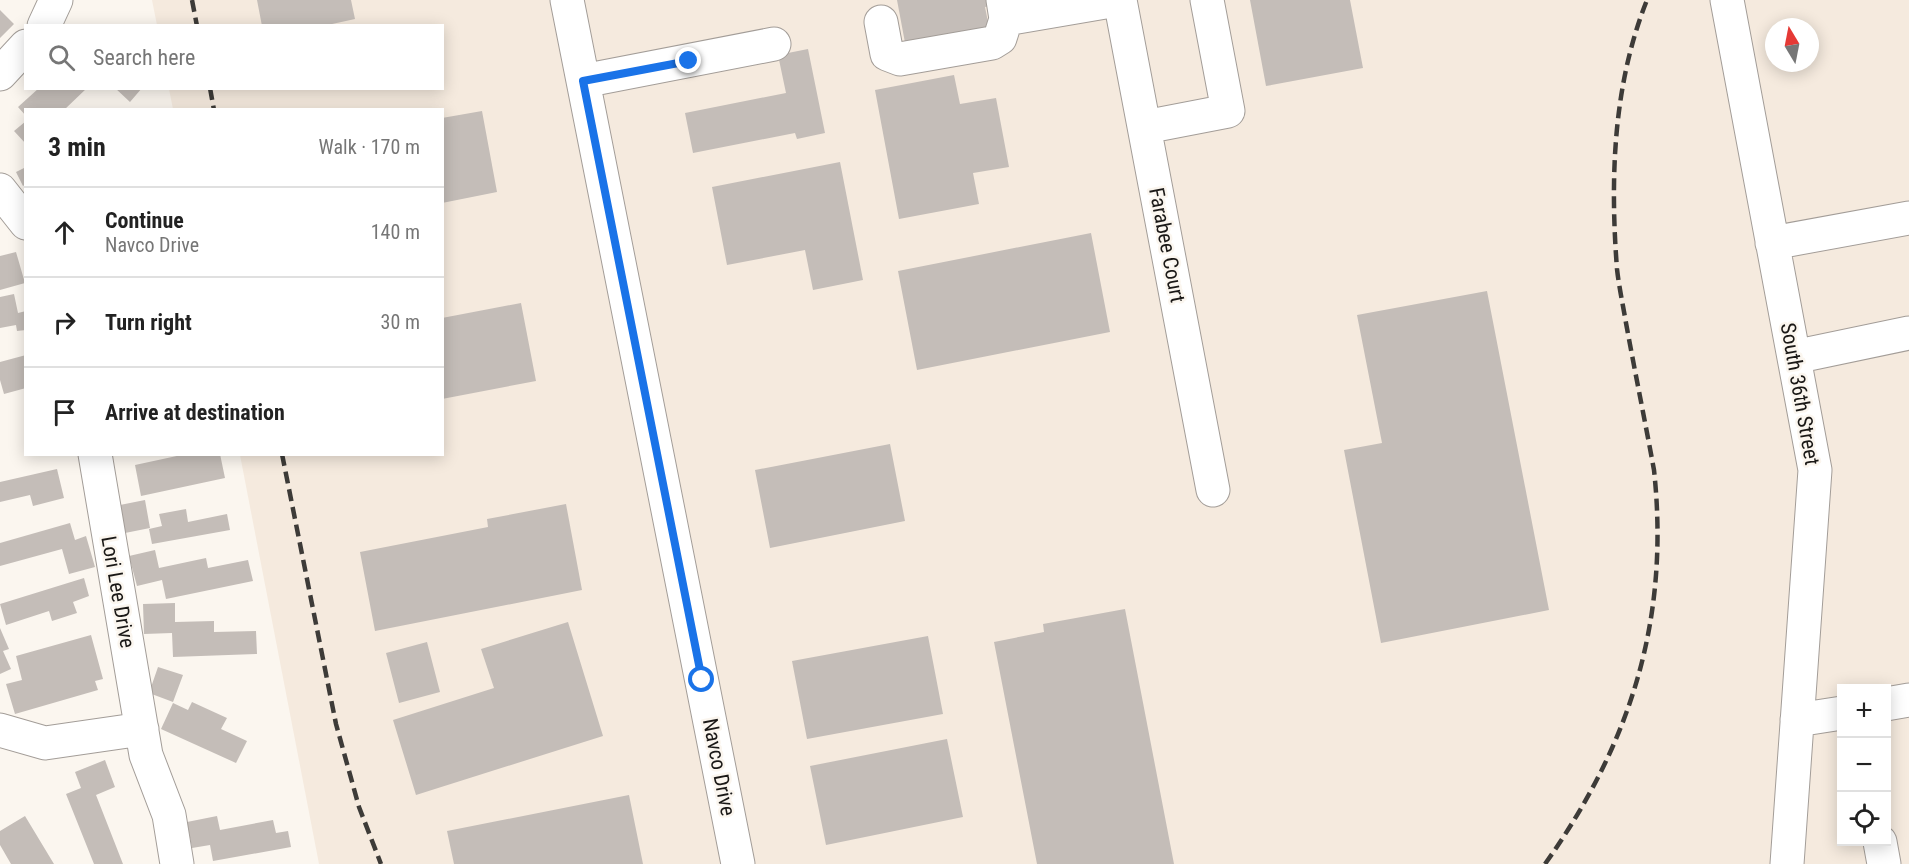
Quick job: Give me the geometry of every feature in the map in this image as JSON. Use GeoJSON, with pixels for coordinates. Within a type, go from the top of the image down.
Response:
{"type":"FeatureCollection","features":[{"type":"Feature","properties":{"kind":"street"},"geometry":{"type":"LineString","coordinates":[[45,24],[56,0]]}},
{"type":"Feature","properties":{"kind":"street","name":"Navco Drive"},"geometry":{"type":"LineString","coordinates":[[567,0],[738,864]]}},
{"type":"Feature","properties":{"kind":"street"},"geometry":{"type":"LineString","coordinates":[[881,22],[887,54],[900,59],[992,43],[1000,38],[1004,9],[1119,0]]}},
{"type":"Feature","properties":{"kind":"street","name":"Farabee Court"},"geometry":{"type":"LineString","coordinates":[[1119,0],[1213,490]]}},
{"type":"Feature","properties":{"kind":"street"},"geometry":{"type":"LineString","coordinates":[[1145,127],[1228,111],[1207,0]]}},
{"type":"Feature","properties":{"kind":"street","name":"South 36th Street"},"geometry":{"type":"LineString","coordinates":[[1727,0],[1815,470],[1787,864]]}},
{"type":"Feature","properties":{"kind":"street"},"geometry":{"type":"LineString","coordinates":[[583,81],[774,45]]}},
{"type":"Feature","properties":{"kind":"street"},"geometry":{"type":"LineString","coordinates":[[0,74],[24,48]]}},
{"type":"Feature","properties":{"kind":"street"},"geometry":{"type":"LineString","coordinates":[[0,190],[24,220]]}},
{"type":"Feature","properties":{"kind":"street"},"geometry":{"type":"LineString","coordinates":[[1772,243],[1909,218]]}},
{"type":"Feature","properties":{"kind":"street"},"geometry":{"type":"LineString","coordinates":[[1794,357],[1909,333]]}},
{"type":"Feature","properties":{"kind":"street","name":"Lori Lee Drive"},"geometry":{"type":"LineString","coordinates":[[95,456],[147,754],[169,815],[177,864]]}},
{"type":"Feature","properties":{"kind":"street"},"geometry":{"type":"LineString","coordinates":[[1891,703],[1909,700]]}},
{"type":"Feature","properties":{"kind":"street"},"geometry":{"type":"LineString","coordinates":[[1797,720],[1837,713]]}},
{"type":"Feature","properties":{"kind":"street"},"geometry":{"type":"LineString","coordinates":[[0,730],[45,743],[142,729]]}},
{"type":"Feature","properties":{"kind":"street"},"geometry":{"type":"LineString","coordinates":[[1881,846],[1884,864]]}},
{"type":"Feature","properties":{"kind":"shaded area"},"geometry":{"type":"Polygon","coordinates":[[[152,0],[1909,0],[1909,864],[319,864],[240,456],[444,456],[444,108],[173,108],[169,90],[444,90],[444,24],[157,24],[152,0]]]}},
{"type":"Feature","properties":{"kind":"building"},"geometry":{"type":"Polygon","coordinates":[[[257,0],[351,0],[355,19],[332,24],[262,24],[257,0]]]}},
{"type":"Feature","properties":{"kind":"building"},"geometry":{"type":"Polygon","coordinates":[[[897,0],[1014,1],[985,7],[990,32],[906,48],[897,0]]]}},
{"type":"Feature","properties":{"kind":"building"},"geometry":{"type":"Polygon","coordinates":[[[1250,0],[1350,0],[1363,68],[1266,86],[1250,0]]]}},
{"type":"Feature","properties":{"kind":"building"},"geometry":{"type":"Polygon","coordinates":[[[0,10],[14,24],[0,38],[0,10]]]}},
{"type":"Feature","properties":{"kind":"building"},"geometry":{"type":"Polygon","coordinates":[[[808,49],[825,133],[797,139],[795,133],[693,153],[685,113],[786,93],[778,55],[808,49]]]}},
{"type":"Feature","properties":{"kind":"building"},"geometry":{"type":"Polygon","coordinates":[[[954,75],[960,104],[996,98],[1009,167],[973,173],[979,204],[899,219],[875,90],[954,75]]]}},
{"type":"Feature","properties":{"kind":"building"},"geometry":{"type":"Polygon","coordinates":[[[37,90],[85,90],[66,108],[24,108],[24,114],[18,107],[37,90]]]}},
{"type":"Feature","properties":{"kind":"building"},"geometry":{"type":"Polygon","coordinates":[[[117,90],[140,90],[130,102],[117,90]]]}},
{"type":"Feature","properties":{"kind":"building"},"geometry":{"type":"Polygon","coordinates":[[[482,111],[497,192],[444,203],[444,118],[482,111]]]}},
{"type":"Feature","properties":{"kind":"building"},"geometry":{"type":"Polygon","coordinates":[[[24,123],[24,142],[14,131],[24,123]]]}},
{"type":"Feature","properties":{"kind":"building"},"geometry":{"type":"Polygon","coordinates":[[[840,162],[863,280],[813,290],[805,250],[727,265],[712,187],[840,162]]]}},
{"type":"Feature","properties":{"kind":"building"},"geometry":{"type":"Polygon","coordinates":[[[24,168],[23,186],[16,172],[24,168]]]}},
{"type":"Feature","properties":{"kind":"building"},"geometry":{"type":"Polygon","coordinates":[[[1091,233],[1110,332],[917,370],[898,271],[1091,233]]]}},
{"type":"Feature","properties":{"kind":"building"},"geometry":{"type":"Polygon","coordinates":[[[16,252],[24,283],[0,290],[0,256],[16,252]]]}},
{"type":"Feature","properties":{"kind":"building"},"geometry":{"type":"Polygon","coordinates":[[[1487,291],[1549,610],[1381,643],[1344,450],[1382,443],[1357,315],[1487,291]]]}},
{"type":"Feature","properties":{"kind":"building"},"geometry":{"type":"Polygon","coordinates":[[[14,294],[18,313],[24,312],[24,330],[17,331],[16,325],[0,328],[0,297],[14,294]]]}},
{"type":"Feature","properties":{"kind":"building"},"geometry":{"type":"Polygon","coordinates":[[[521,303],[536,381],[444,399],[444,318],[521,303]]]}},
{"type":"Feature","properties":{"kind":"building"},"geometry":{"type":"Polygon","coordinates":[[[24,356],[24,389],[4,394],[0,380],[0,362],[24,356]]]}},
{"type":"Feature","properties":{"kind":"building"},"geometry":{"type":"Polygon","coordinates":[[[890,444],[905,521],[770,548],[755,470],[890,444]]]}},
{"type":"Feature","properties":{"kind":"building"},"geometry":{"type":"Polygon","coordinates":[[[177,456],[220,456],[225,478],[141,496],[135,465],[177,456]]]}},
{"type":"Feature","properties":{"kind":"building"},"geometry":{"type":"Polygon","coordinates":[[[57,469],[64,498],[33,506],[30,495],[0,502],[0,482],[57,469]]]}},
{"type":"Feature","properties":{"kind":"building"},"geometry":{"type":"Polygon","coordinates":[[[145,500],[150,528],[125,533],[120,505],[145,500]]]}},
{"type":"Feature","properties":{"kind":"building"},"geometry":{"type":"Polygon","coordinates":[[[566,504],[582,590],[375,631],[360,552],[488,527],[487,519],[566,504]]]}},
{"type":"Feature","properties":{"kind":"building"},"geometry":{"type":"Polygon","coordinates":[[[186,509],[188,522],[227,514],[230,530],[152,544],[149,529],[162,526],[159,514],[186,509]]]}},
{"type":"Feature","properties":{"kind":"building"},"geometry":{"type":"Polygon","coordinates":[[[70,523],[75,540],[86,536],[95,567],[69,574],[62,549],[0,566],[0,543],[70,523]]]}},
{"type":"Feature","properties":{"kind":"building"},"geometry":{"type":"Polygon","coordinates":[[[155,550],[159,568],[206,558],[208,568],[248,560],[253,581],[166,599],[162,580],[137,586],[129,556],[155,550]]]}},
{"type":"Feature","properties":{"kind":"building"},"geometry":{"type":"Polygon","coordinates":[[[84,578],[89,596],[73,602],[77,613],[52,621],[49,611],[6,625],[0,604],[84,578]]]}},
{"type":"Feature","properties":{"kind":"building"},"geometry":{"type":"Polygon","coordinates":[[[175,603],[175,622],[214,621],[214,632],[256,631],[257,654],[173,657],[172,633],[144,634],[143,604],[175,603]]]}},
{"type":"Feature","properties":{"kind":"building"},"geometry":{"type":"Polygon","coordinates":[[[1125,609],[1174,864],[1037,864],[994,642],[1044,632],[1043,624],[1125,609]]]}},
{"type":"Feature","properties":{"kind":"building"},"geometry":{"type":"Polygon","coordinates":[[[568,622],[603,736],[416,795],[393,720],[494,688],[481,649],[568,622]]]}},
{"type":"Feature","properties":{"kind":"building"},"geometry":{"type":"Polygon","coordinates":[[[0,628],[9,649],[3,651],[11,669],[0,674],[0,628]]]}},
{"type":"Feature","properties":{"kind":"building"},"geometry":{"type":"Polygon","coordinates":[[[91,635],[103,679],[95,681],[98,690],[15,714],[6,684],[22,680],[16,656],[91,635]]]}},
{"type":"Feature","properties":{"kind":"building"},"geometry":{"type":"Polygon","coordinates":[[[928,636],[943,714],[807,739],[792,661],[928,636]]]}},
{"type":"Feature","properties":{"kind":"building"},"geometry":{"type":"Polygon","coordinates":[[[427,642],[440,692],[399,703],[386,653],[427,642]]]}},
{"type":"Feature","properties":{"kind":"building"},"geometry":{"type":"Polygon","coordinates":[[[158,667],[183,675],[173,702],[149,693],[158,667]]]}},
{"type":"Feature","properties":{"kind":"building"},"geometry":{"type":"Polygon","coordinates":[[[192,702],[227,718],[221,729],[247,741],[236,763],[161,729],[173,703],[188,710],[192,702]]]}},
{"type":"Feature","properties":{"kind":"building"},"geometry":{"type":"Polygon","coordinates":[[[947,739],[963,817],[826,845],[810,766],[947,739]]]}},
{"type":"Feature","properties":{"kind":"building"},"geometry":{"type":"Polygon","coordinates":[[[105,760],[115,787],[96,795],[123,864],[94,864],[66,794],[81,788],[75,772],[105,760]]]}},
{"type":"Feature","properties":{"kind":"building"},"geometry":{"type":"Polygon","coordinates":[[[629,795],[643,864],[454,864],[447,831],[629,795]]]}},
{"type":"Feature","properties":{"kind":"building"},"geometry":{"type":"Polygon","coordinates":[[[25,816],[54,864],[11,864],[0,845],[0,831],[25,816]]]}},
{"type":"Feature","properties":{"kind":"building"},"geometry":{"type":"Polygon","coordinates":[[[217,816],[220,830],[273,820],[276,833],[288,831],[291,847],[213,861],[210,845],[192,848],[187,822],[217,816]]]}},
{"type":"Feature","properties":{"kind":"railway"},"geometry":{"type":"LineString","coordinates":[[192,0],[197,24]]}},
{"type":"Feature","properties":{"kind":"railway"},"geometry":{"type":"LineString","coordinates":[[1545,864],[1601,772],[1622,725],[1638,678],[1649,628],[1656,577],[1657,525],[1654,470],[1617,269],[1614,201],[1614,167],[1621,99],[1627,65],[1647,0]]}},
{"type":"Feature","properties":{"kind":"railway"},"geometry":{"type":"LineString","coordinates":[[210,90],[214,108]]}},
{"type":"Feature","properties":{"kind":"railway"},"geometry":{"type":"LineString","coordinates":[[282,456],[336,724],[359,807],[381,864]]}},
{"type":"Feature","properties":{"kind":"route"},"geometry":{"type":"LineString","coordinates":[[689,61],[583,81],[702,680]]}}]}
